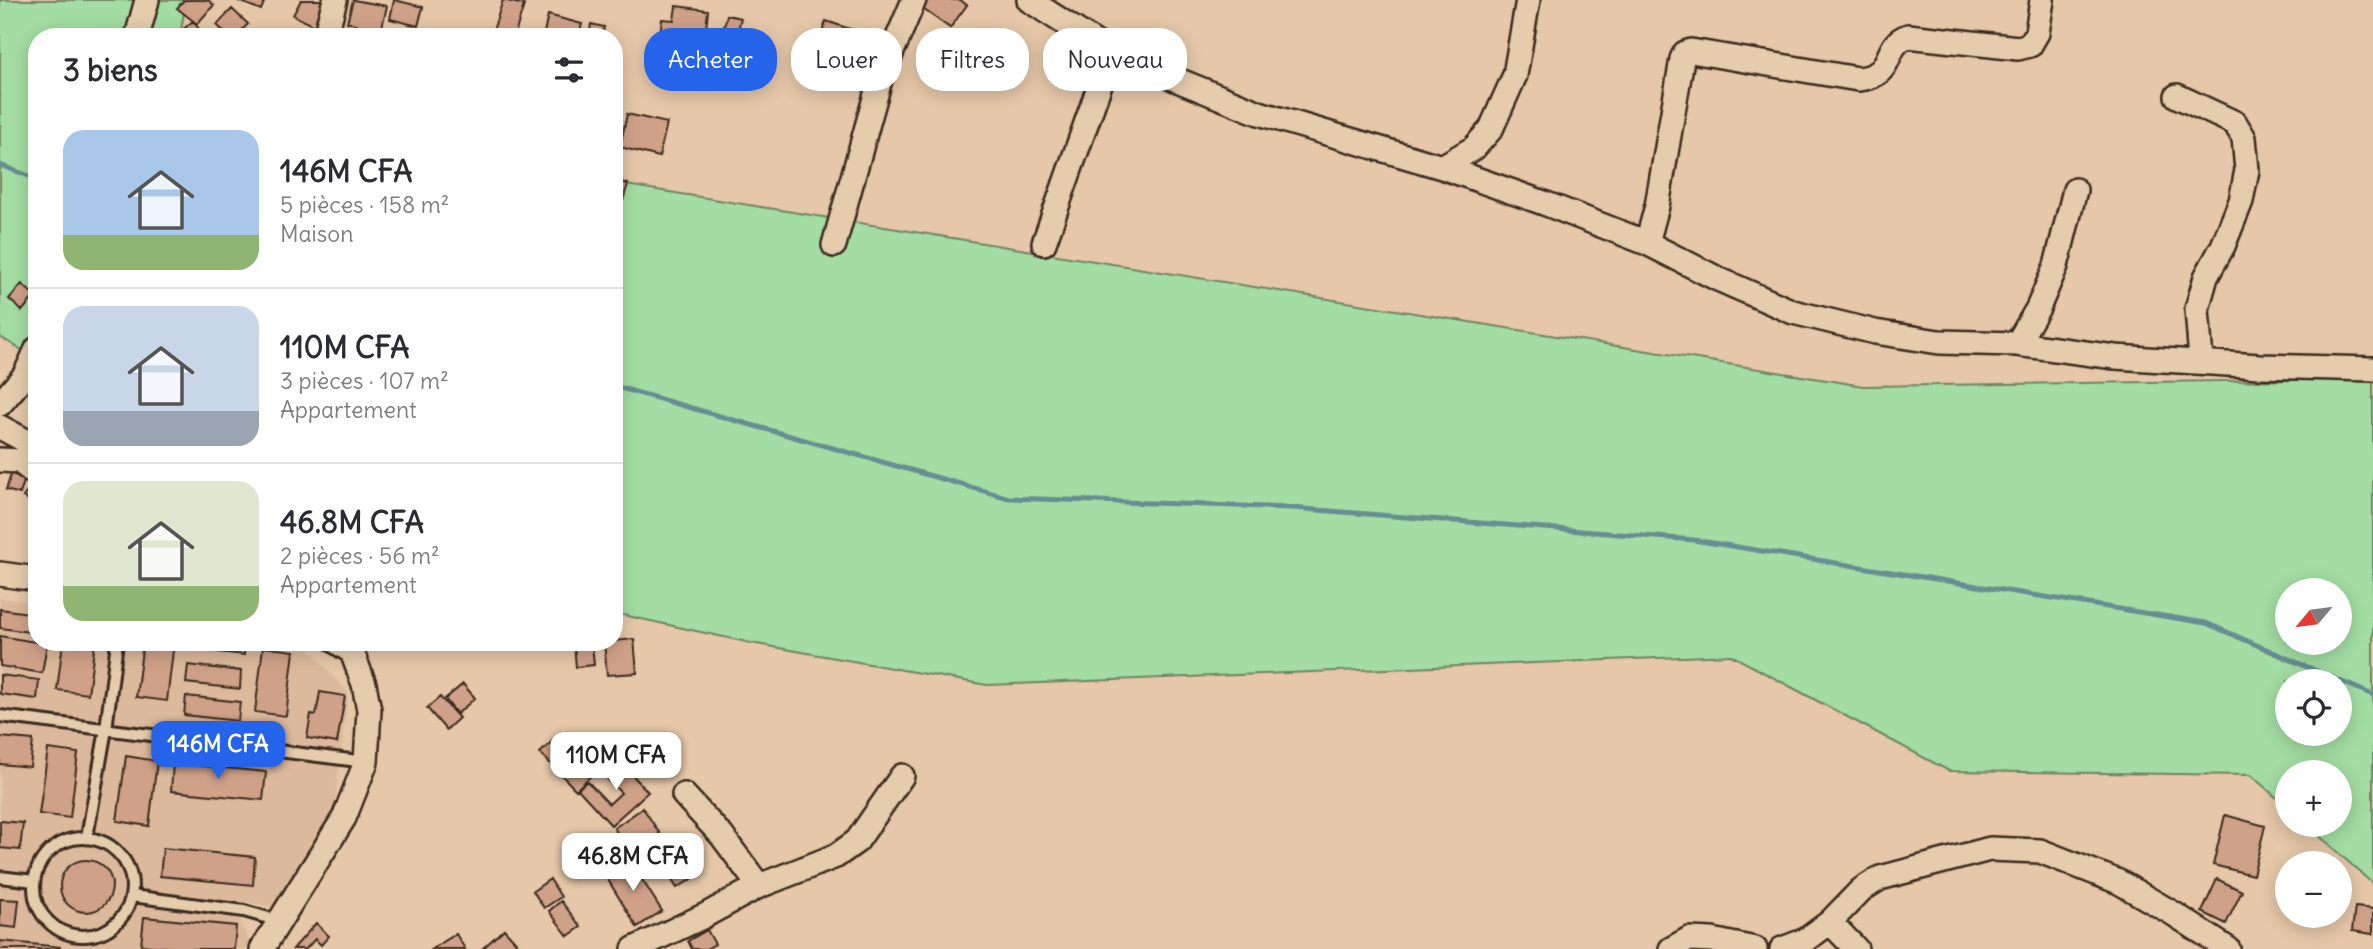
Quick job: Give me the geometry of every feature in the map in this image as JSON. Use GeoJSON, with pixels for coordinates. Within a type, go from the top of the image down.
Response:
{"type":"FeatureCollection","features":[{"type":"Feature","properties":{"kind":"street"},"geometry":{"type":"LineString","coordinates":[[140,28],[148,0]]}},
{"type":"Feature","properties":{"kind":"street"},"geometry":{"type":"LineString","coordinates":[[327,28],[335,0]]}},
{"type":"Feature","properties":{"kind":"street"},"geometry":{"type":"LineString","coordinates":[[834,245],[880,80],[914,0]]}},
{"type":"Feature","properties":{"kind":"street"},"geometry":{"type":"LineString","coordinates":[[1029,0],[1072,28]]}},
{"type":"Feature","properties":{"kind":"street"},"geometry":{"type":"LineString","coordinates":[[1442,167],[1474,148],[1491,129],[1515,75],[1528,0]]}},
{"type":"Feature","properties":{"kind":"street"},"geometry":{"type":"LineString","coordinates":[[1647,243],[1657,206],[1685,53],[1692,51],[1858,79],[1872,78],[1881,72],[1896,44],[1908,36],[2018,48],[2031,45],[2037,33],[2042,0]]}},
{"type":"Feature","properties":{"kind":"street"},"geometry":{"type":"LineString","coordinates":[[1187,84],[1259,113],[1442,167],[1647,243],[1717,279],[1793,312],[1875,332],[1939,342],[2017,344],[2068,352],[2260,366],[2373,369]]}},
{"type":"Feature","properties":{"kind":"street"},"geometry":{"type":"LineString","coordinates":[[1044,243],[1098,91]]}},
{"type":"Feature","properties":{"kind":"street"},"geometry":{"type":"LineString","coordinates":[[2177,96],[2235,123],[2244,138],[2247,170],[2241,201],[2223,246],[2206,278],[2197,309],[2201,360]]}},
{"type":"Feature","properties":{"kind":"street"},"geometry":{"type":"LineString","coordinates":[[2017,344],[2038,308],[2056,266],[2075,190]]}},
{"type":"Feature","properties":{"kind":"street"},"geometry":{"type":"LineString","coordinates":[[0,404],[28,368]]}},
{"type":"Feature","properties":{"kind":"street"},"geometry":{"type":"LineString","coordinates":[[0,427],[28,442]]}},
{"type":"Feature","properties":{"kind":"street"},"geometry":{"type":"LineString","coordinates":[[0,460],[19,461],[28,468]]}},
{"type":"Feature","properties":{"kind":"street"},"geometry":{"type":"LineString","coordinates":[[0,574],[28,578]]}},
{"type":"Feature","properties":{"kind":"street"},"geometry":{"type":"LineString","coordinates":[[262,949],[344,818],[366,762],[369,710],[364,684],[350,651]]}},
{"type":"Feature","properties":{"kind":"street"},"geometry":{"type":"LineString","coordinates":[[634,949],[759,886],[836,856],[857,841],[902,776]]}},
{"type":"Feature","properties":{"kind":"street"},"geometry":{"type":"LineString","coordinates":[[684,795],[722,836],[759,886]]}},
{"type":"Feature","properties":{"kind":"street"},"geometry":{"type":"LineString","coordinates":[[1782,949],[1806,940],[1830,922],[1861,890],[1880,878],[1990,849],[2040,851],[2119,882],[2228,949]]}},
{"type":"Feature","properties":{"kind":"street"},"geometry":{"type":"LineString","coordinates":[[1830,922],[1856,949]]}},
{"type":"Feature","properties":{"kind":"street"},"geometry":{"type":"LineString","coordinates":[[1671,949],[1689,939],[1712,940],[1755,949]]}},
{"type":"Feature","properties":{"kind":"lane"},"geometry":{"type":"LineString","coordinates":[[87,837],[106,729],[116,651]]}},
{"type":"Feature","properties":{"kind":"lane"},"geometry":{"type":"LineString","coordinates":[[0,716],[366,762]]}},
{"type":"Feature","properties":{"kind":"lane"},"geometry":{"type":"LineString","coordinates":[[87,837],[110,845],[126,862],[133,884],[132,896],[122,918],[113,926],[92,936],[80,936],[68,934],[48,921],[36,900],[34,880],[39,865],[54,847],[64,841],[87,837]]}},
{"type":"Feature","properties":{"kind":"lane"},"geometry":{"type":"LineString","coordinates":[[0,877],[34,880]]}},
{"type":"Feature","properties":{"kind":"lane"},"geometry":{"type":"LineString","coordinates":[[132,896],[244,911],[279,922]]}},
{"type":"Feature","properties":{"kind":"lane"},"geometry":{"type":"LineString","coordinates":[[78,949],[80,936]]}},
{"type":"Feature","properties":{"kind":"shaded area"},"geometry":{"type":"Polygon","coordinates":[[[0,598],[28,602],[28,651],[311,651],[348,693],[334,811],[274,907],[246,902],[240,924],[250,942],[246,949],[0,949],[0,598]]]}},
{"type":"Feature","properties":{"kind":"green space"},"geometry":{"type":"Polygon","coordinates":[[[0,0],[186,0],[181,28],[28,28],[28,354],[0,337],[0,0]]]}},
{"type":"Feature","properties":{"kind":"green space"},"geometry":{"type":"Polygon","coordinates":[[[623,184],[1863,386],[2373,379],[2373,884],[2352,865],[2352,851],[2336,851],[2321,837],[2352,837],[2352,760],[2275,760],[2275,796],[2251,775],[1949,771],[1731,655],[987,685],[751,643],[623,615],[623,184]]]}},
{"type":"Feature","properties":{"kind":"building"},"geometry":{"type":"Polygon","coordinates":[[[184,0],[208,0],[214,5],[197,24],[177,8],[184,0]]]}},
{"type":"Feature","properties":{"kind":"building"},"geometry":{"type":"Polygon","coordinates":[[[236,0],[265,0],[261,10],[236,0]]]}},
{"type":"Feature","properties":{"kind":"building"},"geometry":{"type":"Polygon","coordinates":[[[301,0],[320,0],[333,7],[322,28],[293,15],[301,0]]]}},
{"type":"Feature","properties":{"kind":"building"},"geometry":{"type":"Polygon","coordinates":[[[353,0],[387,6],[382,28],[347,22],[353,0]]]}},
{"type":"Feature","properties":{"kind":"building"},"geometry":{"type":"Polygon","coordinates":[[[394,0],[423,7],[418,26],[390,19],[394,0]]]}},
{"type":"Feature","properties":{"kind":"building"},"geometry":{"type":"Polygon","coordinates":[[[503,0],[524,5],[517,28],[494,28],[503,0]]]}},
{"type":"Feature","properties":{"kind":"building"},"geometry":{"type":"Polygon","coordinates":[[[925,0],[960,0],[967,5],[950,28],[920,7],[925,0]]]}},
{"type":"Feature","properties":{"kind":"building"},"geometry":{"type":"Polygon","coordinates":[[[676,6],[708,10],[706,28],[661,28],[662,19],[674,20],[676,6]]]}},
{"type":"Feature","properties":{"kind":"building"},"geometry":{"type":"Polygon","coordinates":[[[232,9],[248,24],[244,28],[220,28],[217,25],[232,9]]]}},
{"type":"Feature","properties":{"kind":"building"},"geometry":{"type":"Polygon","coordinates":[[[548,15],[582,24],[581,28],[545,28],[548,15]]]}},
{"type":"Feature","properties":{"kind":"building"},"geometry":{"type":"Polygon","coordinates":[[[727,15],[741,18],[738,28],[724,28],[727,15]]]}},
{"type":"Feature","properties":{"kind":"building"},"geometry":{"type":"Polygon","coordinates":[[[193,21],[198,28],[185,28],[193,21]]]}},
{"type":"Feature","properties":{"kind":"building"},"geometry":{"type":"Polygon","coordinates":[[[826,21],[847,28],[824,28],[826,21]]]}},
{"type":"Feature","properties":{"kind":"building"},"geometry":{"type":"Polygon","coordinates":[[[591,24],[604,27],[604,28],[590,28],[591,24]]]}},
{"type":"Feature","properties":{"kind":"building"},"geometry":{"type":"Polygon","coordinates":[[[627,114],[667,123],[659,157],[623,148],[627,114]]]}},
{"type":"Feature","properties":{"kind":"building"},"geometry":{"type":"Polygon","coordinates":[[[623,183],[628,184],[623,200],[623,183]]]}},
{"type":"Feature","properties":{"kind":"building"},"geometry":{"type":"Polygon","coordinates":[[[22,284],[28,290],[28,304],[22,311],[9,299],[22,284]]]}},
{"type":"Feature","properties":{"kind":"building"},"geometry":{"type":"Polygon","coordinates":[[[11,474],[25,478],[20,494],[6,490],[11,474]]]}},
{"type":"Feature","properties":{"kind":"building"},"geometry":{"type":"Polygon","coordinates":[[[0,609],[28,613],[28,632],[0,628],[0,609]]]}},
{"type":"Feature","properties":{"kind":"building"},"geometry":{"type":"Polygon","coordinates":[[[0,636],[28,641],[28,651],[46,651],[42,673],[0,666],[0,636]]]}},
{"type":"Feature","properties":{"kind":"building"},"geometry":{"type":"Polygon","coordinates":[[[634,639],[637,673],[607,675],[605,651],[623,651],[623,640],[634,639]]]}},
{"type":"Feature","properties":{"kind":"building"},"geometry":{"type":"Polygon","coordinates":[[[62,651],[94,651],[88,694],[57,690],[62,651]]]}},
{"type":"Feature","properties":{"kind":"building"},"geometry":{"type":"Polygon","coordinates":[[[142,651],[173,651],[167,701],[136,697],[142,651]]]}},
{"type":"Feature","properties":{"kind":"building"},"geometry":{"type":"Polygon","coordinates":[[[209,651],[244,651],[244,655],[209,651]]]}},
{"type":"Feature","properties":{"kind":"building"},"geometry":{"type":"Polygon","coordinates":[[[263,651],[294,651],[286,716],[255,712],[263,651]]]}},
{"type":"Feature","properties":{"kind":"building"},"geometry":{"type":"Polygon","coordinates":[[[575,651],[593,651],[594,665],[576,667],[575,651]]]}},
{"type":"Feature","properties":{"kind":"building"},"geometry":{"type":"Polygon","coordinates":[[[188,665],[241,671],[240,689],[186,683],[188,665]]]}},
{"type":"Feature","properties":{"kind":"building"},"geometry":{"type":"Polygon","coordinates":[[[0,675],[39,680],[37,699],[0,694],[0,675]]]}},
{"type":"Feature","properties":{"kind":"building"},"geometry":{"type":"Polygon","coordinates":[[[463,684],[475,698],[457,714],[445,699],[463,684]]]}},
{"type":"Feature","properties":{"kind":"building"},"geometry":{"type":"Polygon","coordinates":[[[320,692],[345,696],[337,743],[307,738],[311,714],[316,715],[320,692]]]}},
{"type":"Feature","properties":{"kind":"building"},"geometry":{"type":"Polygon","coordinates":[[[186,696],[240,702],[238,721],[184,715],[186,696]]]}},
{"type":"Feature","properties":{"kind":"building"},"geometry":{"type":"Polygon","coordinates":[[[440,697],[459,718],[446,730],[427,708],[440,697]]]}},
{"type":"Feature","properties":{"kind":"building"},"geometry":{"type":"Polygon","coordinates":[[[561,733],[597,770],[576,790],[540,753],[561,733]]]}},
{"type":"Feature","properties":{"kind":"building"},"geometry":{"type":"Polygon","coordinates":[[[0,737],[33,740],[30,767],[0,764],[0,737]]]}},
{"type":"Feature","properties":{"kind":"building"},"geometry":{"type":"Polygon","coordinates":[[[48,749],[78,753],[70,818],[39,814],[48,749]]]}},
{"type":"Feature","properties":{"kind":"building"},"geometry":{"type":"Polygon","coordinates":[[[126,756],[157,761],[149,826],[117,821],[126,756]]]}},
{"type":"Feature","properties":{"kind":"building"},"geometry":{"type":"Polygon","coordinates":[[[617,758],[648,792],[611,825],[578,789],[587,781],[609,804],[621,793],[601,772],[617,758]]]}},
{"type":"Feature","properties":{"kind":"building"},"geometry":{"type":"Polygon","coordinates":[[[173,763],[266,772],[263,800],[171,791],[173,763]]]}},
{"type":"Feature","properties":{"kind":"building"},"geometry":{"type":"Polygon","coordinates":[[[643,808],[660,834],[631,854],[614,828],[643,808]]]}},
{"type":"Feature","properties":{"kind":"building"},"geometry":{"type":"Polygon","coordinates":[[[2225,815],[2265,826],[2253,875],[2213,865],[2225,815]]]}},
{"type":"Feature","properties":{"kind":"building"},"geometry":{"type":"Polygon","coordinates":[[[0,821],[23,823],[20,850],[0,848],[0,821]]]}},
{"type":"Feature","properties":{"kind":"building"},"geometry":{"type":"Polygon","coordinates":[[[163,848],[255,857],[253,885],[160,876],[163,848]]]}},
{"type":"Feature","properties":{"kind":"building"},"geometry":{"type":"Polygon","coordinates":[[[677,856],[692,879],[677,888],[662,865],[677,856]]]}},
{"type":"Feature","properties":{"kind":"building"},"geometry":{"type":"Polygon","coordinates":[[[629,859],[662,911],[637,927],[605,875],[629,859]]]}},
{"type":"Feature","properties":{"kind":"building"},"geometry":{"type":"Polygon","coordinates":[[[86,860],[96,862],[104,868],[110,876],[110,896],[104,904],[96,910],[86,912],[76,910],[68,904],[62,896],[60,886],[62,876],[68,868],[76,862],[86,860]]]}},
{"type":"Feature","properties":{"kind":"building"},"geometry":{"type":"Polygon","coordinates":[[[550,879],[561,897],[544,908],[533,891],[550,879]]]}},
{"type":"Feature","properties":{"kind":"building"},"geometry":{"type":"Polygon","coordinates":[[[2217,879],[2242,891],[2226,924],[2202,912],[2217,879]]]}},
{"type":"Feature","properties":{"kind":"building"},"geometry":{"type":"Polygon","coordinates":[[[0,899],[19,900],[16,928],[0,926],[0,899]]]}},
{"type":"Feature","properties":{"kind":"building"},"geometry":{"type":"Polygon","coordinates":[[[561,901],[581,927],[568,936],[549,911],[561,901]]]}},
{"type":"Feature","properties":{"kind":"building"},"geometry":{"type":"Polygon","coordinates":[[[2355,907],[2373,909],[2373,934],[2352,931],[2355,907]]]}},
{"type":"Feature","properties":{"kind":"building"},"geometry":{"type":"Polygon","coordinates":[[[144,917],[236,926],[234,949],[184,949],[141,945],[144,917]]]}},
{"type":"Feature","properties":{"kind":"building"},"geometry":{"type":"Polygon","coordinates":[[[316,923],[329,936],[321,945],[315,939],[306,949],[293,949],[316,923]]]}},
{"type":"Feature","properties":{"kind":"building"},"geometry":{"type":"Polygon","coordinates":[[[504,929],[522,949],[482,949],[504,929]]]}},
{"type":"Feature","properties":{"kind":"building"},"geometry":{"type":"Polygon","coordinates":[[[707,930],[715,944],[706,949],[692,949],[688,941],[707,930]]]}},
{"type":"Feature","properties":{"kind":"building"},"geometry":{"type":"Polygon","coordinates":[[[456,934],[465,949],[432,949],[456,934]]]}},
{"type":"Feature","properties":{"kind":"building"},"geometry":{"type":"Polygon","coordinates":[[[0,941],[60,947],[60,949],[0,949],[0,941]]]}},
{"type":"Feature","properties":{"kind":"waterway"},"geometry":{"type":"LineString","coordinates":[[0,165],[28,176]]}},
{"type":"Feature","properties":{"kind":"waterway"},"geometry":{"type":"LineString","coordinates":[[623,389],[1009,498],[1292,508],[1694,540],[2206,623],[2312,669]]}},
{"type":"Feature","properties":{"kind":"waterway"},"geometry":{"type":"LineString","coordinates":[[2352,686],[2373,695]]}}]}
